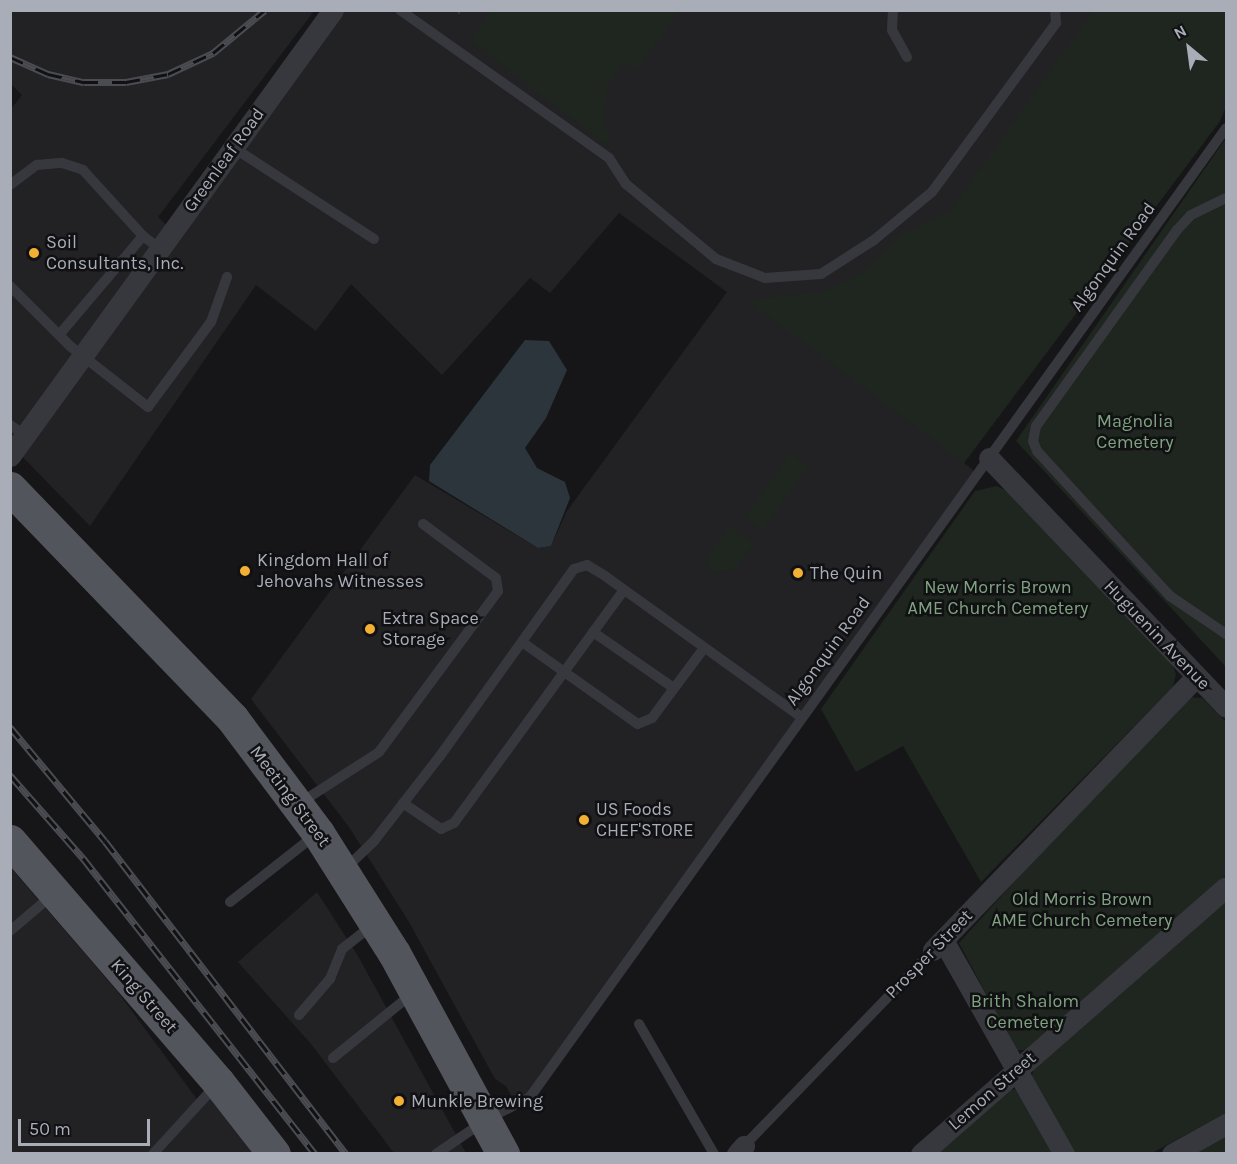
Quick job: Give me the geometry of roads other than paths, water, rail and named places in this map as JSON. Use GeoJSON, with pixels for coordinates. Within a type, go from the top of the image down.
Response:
{"type":"FeatureCollection","features":[{"type":"Feature","properties":{"kind":"main road","name":"Meeting Street"},"geometry":{"type":"LineString","coordinates":[[10,488],[232,718],[297,804],[344,871],[376,923],[503,1154]]}},
{"type":"Feature","properties":{"kind":"main road","name":"King Street"},"geometry":{"type":"LineString","coordinates":[[10,841],[218,1082],[274,1154]]}},
{"type":"Feature","properties":{"kind":"street","name":"Greenleaf Road"},"geometry":{"type":"LineString","coordinates":[[10,456],[18,430],[83,356],[333,10]]}},
{"type":"Feature","properties":{"kind":"street","name":"Huguenin Avenue"},"geometry":{"type":"LineString","coordinates":[[989,458],[1227,708]]}},
{"type":"Feature","properties":{"kind":"street","name":"Prosper Street"},"geometry":{"type":"LineString","coordinates":[[938,945],[1197,676]]}},
{"type":"Feature","properties":{"kind":"street","name":"Lemon Street"},"geometry":{"type":"LineString","coordinates":[[921,1154],[1227,887]]}},
{"type":"Feature","properties":{"kind":"street"},"geometry":{"type":"LineString","coordinates":[[938,945],[1017,1070],[1064,1154]]}},
{"type":"Feature","properties":{"kind":"street"},"geometry":{"type":"LineString","coordinates":[[1172,1154],[1227,1124]]}},
{"type":"Feature","properties":{"kind":"lane"},"geometry":{"type":"LineString","coordinates":[[400,10],[609,158],[626,184],[716,259],[765,278],[821,274],[874,240],[932,192],[1056,23],[1055,10]]}},
{"type":"Feature","properties":{"kind":"lane"},"geometry":{"type":"LineString","coordinates":[[893,10],[892,30],[908,57]]}},
{"type":"Feature","properties":{"kind":"lane","name":"Algonquin Road"},"geometry":{"type":"LineString","coordinates":[[436,1154],[486,1120],[530,1097],[801,717],[1227,128]]}},
{"type":"Feature","properties":{"kind":"lane"},"geometry":{"type":"LineString","coordinates":[[234,148],[374,239]]}},
{"type":"Feature","properties":{"kind":"lane"},"geometry":{"type":"LineString","coordinates":[[10,185],[38,165],[62,163],[83,170],[143,236],[160,249]]}},
{"type":"Feature","properties":{"kind":"lane"},"geometry":{"type":"LineString","coordinates":[[1227,198],[1191,215],[1177,230],[1036,426],[1033,441],[1037,451],[1170,596],[1227,634]]}},
{"type":"Feature","properties":{"kind":"lane"},"geometry":{"type":"LineString","coordinates":[[59,335],[143,236]]}},
{"type":"Feature","properties":{"kind":"lane"},"geometry":{"type":"LineString","coordinates":[[10,286],[59,335],[148,407],[211,322],[227,277]]}},
{"type":"Feature","properties":{"kind":"lane"},"geometry":{"type":"LineString","coordinates":[[297,804],[379,752],[498,591],[496,578],[423,524]]}},
{"type":"Feature","properties":{"kind":"lane"},"geometry":{"type":"LineString","coordinates":[[344,871],[403,804],[574,569],[587,565],[801,717]]}},
{"type":"Feature","properties":{"kind":"lane"},"geometry":{"type":"LineString","coordinates":[[403,804],[441,829],[454,823],[624,590]]}},
{"type":"Feature","properties":{"kind":"lane"},"geometry":{"type":"LineString","coordinates":[[593,632],[674,688]]}},
{"type":"Feature","properties":{"kind":"lane"},"geometry":{"type":"LineString","coordinates":[[522,642],[638,724],[652,718],[704,648]]}},
{"type":"Feature","properties":{"kind":"lane"},"geometry":{"type":"LineString","coordinates":[[230,902],[318,833]]}},
{"type":"Feature","properties":{"kind":"lane"},"geometry":{"type":"LineString","coordinates":[[10,931],[55,892]]}},
{"type":"Feature","properties":{"kind":"lane"},"geometry":{"type":"LineString","coordinates":[[299,1015],[330,979],[342,949],[376,923]]}},
{"type":"Feature","properties":{"kind":"lane","name":"Prosper Street"},"geometry":{"type":"LineString","coordinates":[[740,1150],[938,945]]}},
{"type":"Feature","properties":{"kind":"lane"},"geometry":{"type":"LineString","coordinates":[[333,1058],[415,991]]}},
{"type":"Feature","properties":{"kind":"lane"},"geometry":{"type":"LineString","coordinates":[[639,1024],[714,1154]]}},
{"type":"Feature","properties":{"kind":"lane"},"geometry":{"type":"LineString","coordinates":[[153,1154],[218,1082]]}},
{"type":"Feature","properties":{"kind":"railway"},"geometry":{"type":"LineString","coordinates":[[10,57],[48,74],[84,82],[126,82],[168,74],[213,53],[265,10]]}},
{"type":"Feature","properties":{"kind":"railway"},"geometry":{"type":"LineString","coordinates":[[10,727],[105,841],[346,1154]]}},
{"type":"Feature","properties":{"kind":"railway"},"geometry":{"type":"LineString","coordinates":[[10,775],[83,858],[315,1154]]}},
{"type":"Feature","properties":{"kind":"place","name":"Soil Consultants, Inc."},"geometry":{"type":"Point","coordinates":[34,253]}},
{"type":"Feature","properties":{"kind":"place","name":"Kingdom Hall of Jehovahs Witnesses"},"geometry":{"type":"Point","coordinates":[245,571]}},
{"type":"Feature","properties":{"kind":"place","name":"The Quin"},"geometry":{"type":"Point","coordinates":[798,573]}},
{"type":"Feature","properties":{"kind":"place","name":"Extra Space Storage"},"geometry":{"type":"Point","coordinates":[370,629]}},
{"type":"Feature","properties":{"kind":"place","name":"US Foods CHEF'STORE"},"geometry":{"type":"Point","coordinates":[584,820]}},
{"type":"Feature","properties":{"kind":"place","name":"Munkle Brewing"},"geometry":{"type":"Point","coordinates":[399,1101]}},
{"type":"Feature","properties":{"kind":"park label","name":"Magnolia Cemetery"},"geometry":{"type":"Point","coordinates":[1135,432]}},
{"type":"Feature","properties":{"kind":"park label","name":"New Morris Brown AME Church Cemetery"},"geometry":{"type":"Point","coordinates":[998,598]}},
{"type":"Feature","properties":{"kind":"park label","name":"Old Morris Brown AME Church Cemetery"},"geometry":{"type":"Point","coordinates":[1082,910]}},
{"type":"Feature","properties":{"kind":"park label","name":"Brith Shalom Cemetery"},"geometry":{"type":"Point","coordinates":[1025,1012]}}]}
